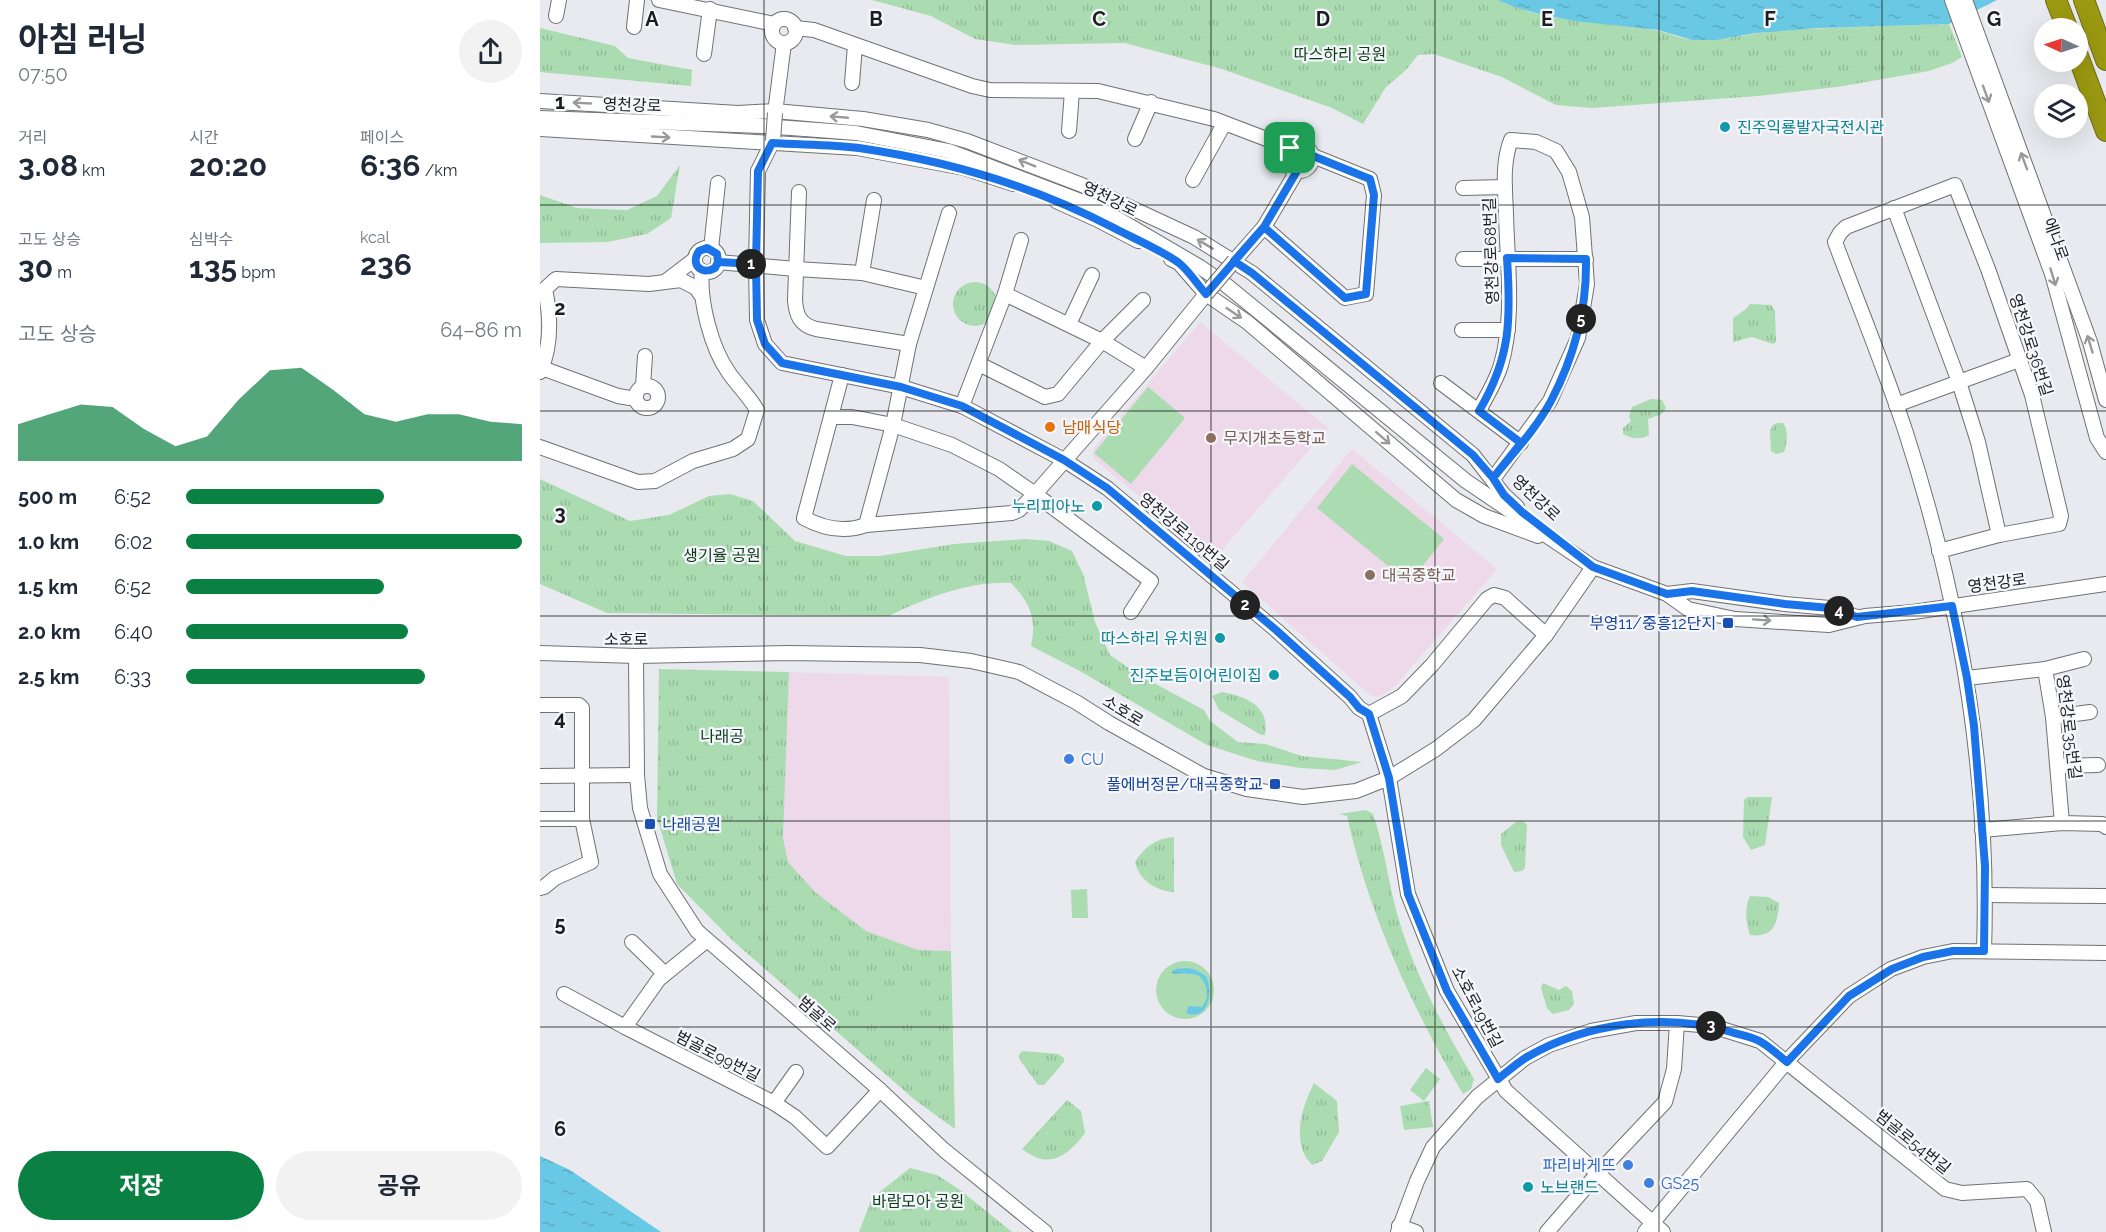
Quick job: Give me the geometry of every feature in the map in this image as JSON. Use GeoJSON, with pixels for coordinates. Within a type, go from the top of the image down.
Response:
{"type":"FeatureCollection","features":[{"type":"Feature","properties":{"kind":"highway"},"geometry":{"type":"LineString","coordinates":[[2084,1],[2106,60]]}},
{"type":"Feature","properties":{"kind":"highway"},"geometry":{"type":"LineString","coordinates":[[2084,72],[2106,131]]}},
{"type":"Feature","properties":{"kind":"street"},"geometry":{"type":"LineString","coordinates":[[555,16],[559,0]]}},
{"type":"Feature","properties":{"kind":"street"},"geometry":{"type":"LineString","coordinates":[[634,27],[637,0]]}},
{"type":"Feature","properties":{"kind":"street"},"geometry":{"type":"LineString","coordinates":[[659,0],[711,9],[774,24]]}},
{"type":"Feature","properties":{"kind":"street"},"geometry":{"type":"LineString","coordinates":[[1952,0],[1972,37]]}},
{"type":"Feature","properties":{"kind":"street"},"geometry":{"type":"LineString","coordinates":[[1965,0],[1972,37]]}},
{"type":"Feature","properties":{"kind":"street"},"geometry":{"type":"LineString","coordinates":[[704,54],[711,9]]}},
{"type":"Feature","properties":{"kind":"street"},"geometry":{"type":"LineString","coordinates":[[784,44],[774,38],[772,31],[774,24],[780,20],[788,20],[795,28],[814,30],[972,86],[990,90],[1098,91],[1214,119],[1290,148],[1302,145],[1309,149],[1313,156],[1370,179],[1374,195],[1366,294],[1345,298],[1264,227]]}},
{"type":"Feature","properties":{"kind":"street"},"geometry":{"type":"LineString","coordinates":[[784,44],[793,39],[795,28]]}},
{"type":"Feature","properties":{"kind":"street","name":"에나로"},"geometry":{"type":"LineString","coordinates":[[1972,37],[2090,342],[2106,400]]}},
{"type":"Feature","properties":{"kind":"street","name":"에나로"},"geometry":{"type":"LineString","coordinates":[[1972,37],[2052,274],[2097,438],[2106,452]]}},
{"type":"Feature","properties":{"kind":"street"},"geometry":{"type":"LineString","coordinates":[[773,142],[784,44]]}},
{"type":"Feature","properties":{"kind":"street"},"geometry":{"type":"LineString","coordinates":[[852,83],[855,45]]}},
{"type":"Feature","properties":{"kind":"street"},"geometry":{"type":"LineString","coordinates":[[1069,131],[1072,90]]}},
{"type":"Feature","properties":{"kind":"street","name":"영천강로"},"geometry":{"type":"LineString","coordinates":[[540,101],[738,113],[775,112],[863,119],[928,130],[967,141],[1082,185],[1194,237],[1252,273],[1473,455],[1504,495],[1570,550],[1593,567],[1667,594],[1688,609],[1735,619],[1829,625],[1857,617],[2106,584]]}},
{"type":"Feature","properties":{"kind":"street"},"geometry":{"type":"LineString","coordinates":[[1135,139],[1151,102]]}},
{"type":"Feature","properties":{"kind":"street","name":"영천강로"},"geometry":{"type":"LineString","coordinates":[[540,118],[762,126],[856,133],[949,151],[1099,208],[1200,267],[1226,285],[1466,481],[1570,550]]}},
{"type":"Feature","properties":{"kind":"street"},"geometry":{"type":"LineString","coordinates":[[1192,180],[1224,124]]}},
{"type":"Feature","properties":{"kind":"street","name":"영천강로"},"geometry":{"type":"LineString","coordinates":[[540,129],[857,148],[964,168],[1008,183],[1098,220],[1179,263],[1206,294],[1247,322],[1456,500],[1484,516],[1570,550]]}},
{"type":"Feature","properties":{"kind":"street","name":"영천강로68번길"},"geometry":{"type":"LineString","coordinates":[[1479,411],[1501,365],[1508,330],[1510,302],[1505,187],[1506,153],[1511,140],[1536,142],[1556,152],[1573,183],[1582,216],[1587,284],[1578,338],[1550,401],[1493,478]]}},
{"type":"Feature","properties":{"kind":"street","name":"영천강로119번길"},"geometry":{"type":"LineString","coordinates":[[773,142],[758,171],[757,320],[765,344],[782,363],[901,387],[962,406],[1064,460],[1107,488],[1276,630],[1350,697],[1359,708],[1369,714]]}},
{"type":"Feature","properties":{"kind":"street"},"geometry":{"type":"LineString","coordinates":[[1290,148],[1286,156],[1287,164],[1297,171]]}},
{"type":"Feature","properties":{"kind":"street"},"geometry":{"type":"LineString","coordinates":[[842,375],[804,518],[818,526],[851,530],[866,525],[1012,513],[1019,510],[1146,368],[1264,227],[1297,171],[1309,167],[1313,156]]}},
{"type":"Feature","properties":{"kind":"street"},"geometry":{"type":"LineString","coordinates":[[703,300],[709,296],[702,249],[711,249],[718,183]]}},
{"type":"Feature","properties":{"kind":"street","name":"영천강로36번길"},"geometry":{"type":"LineString","coordinates":[[1939,551],[1999,535],[2059,524],[2061,516],[2031,395],[1988,269],[1955,185],[1846,227],[1836,242],[1906,433],[1952,606]]}},
{"type":"Feature","properties":{"kind":"street"},"geometry":{"type":"LineString","coordinates":[[1463,188],[1505,187]]}},
{"type":"Feature","properties":{"kind":"street"},"geometry":{"type":"LineString","coordinates":[[799,192],[796,313],[803,324],[808,327],[909,344]]}},
{"type":"Feature","properties":{"kind":"street"},"geometry":{"type":"LineString","coordinates":[[862,273],[874,200]]}},
{"type":"Feature","properties":{"kind":"street"},"geometry":{"type":"LineString","coordinates":[[1894,208],[1959,382],[1978,442],[1999,535]]}},
{"type":"Feature","properties":{"kind":"street"},"geometry":{"type":"LineString","coordinates":[[866,525],[893,426],[909,344],[949,213]]}},
{"type":"Feature","properties":{"kind":"street"},"geometry":{"type":"LineString","coordinates":[[962,406],[1005,294],[1021,240]]}},
{"type":"Feature","properties":{"kind":"street"},"geometry":{"type":"LineString","coordinates":[[1463,259],[1586,259]]}},
{"type":"Feature","properties":{"kind":"street"},"geometry":{"type":"LineString","coordinates":[[666,281],[705,266],[756,264],[862,273],[926,288]]}},
{"type":"Feature","properties":{"kind":"street"},"geometry":{"type":"LineString","coordinates":[[636,399],[618,396],[541,370],[549,345],[550,313],[545,289],[556,279],[650,284],[681,280],[705,266]]}},
{"type":"Feature","properties":{"kind":"street"},"geometry":{"type":"LineString","coordinates":[[1069,324],[1092,275]]}},
{"type":"Feature","properties":{"kind":"street"},"geometry":{"type":"LineString","coordinates":[[540,447],[638,482],[655,481],[693,461],[733,449],[748,439],[757,410],[749,396],[728,373],[716,351],[703,300],[696,288],[681,280]]}},
{"type":"Feature","properties":{"kind":"street"},"geometry":{"type":"LineString","coordinates":[[1005,294],[1069,324],[1146,368]]}},
{"type":"Feature","properties":{"kind":"street"},"geometry":{"type":"LineString","coordinates":[[979,364],[1045,397],[1058,394],[1102,342],[1143,300]]}},
{"type":"Feature","properties":{"kind":"street"},"geometry":{"type":"LineString","coordinates":[[1462,330],[1508,330]]}},
{"type":"Feature","properties":{"kind":"street"},"geometry":{"type":"LineString","coordinates":[[643,386],[645,356]]}},
{"type":"Feature","properties":{"kind":"street"},"geometry":{"type":"LineString","coordinates":[[1896,405],[2019,360]]}},
{"type":"Feature","properties":{"kind":"street"},"geometry":{"type":"LineString","coordinates":[[1441,383],[1521,443]]}},
{"type":"Feature","properties":{"kind":"street"},"geometry":{"type":"LineString","coordinates":[[643,386],[651,386],[657,391],[657,402],[651,408],[644,408],[637,403],[637,391],[643,386]]}},
{"type":"Feature","properties":{"kind":"street"},"geometry":{"type":"LineString","coordinates":[[831,417],[852,417],[893,426],[952,445],[999,469],[1151,581],[1131,612]]}},
{"type":"Feature","properties":{"kind":"street","name":"소호로"},"geometry":{"type":"LineString","coordinates":[[540,653],[636,656],[789,653],[920,655],[971,660],[1019,672],[1204,776],[1247,789],[1303,797],[1356,790],[1389,778],[1436,749],[1474,720],[1546,635],[1593,567]]}},
{"type":"Feature","properties":{"kind":"street","name":"영천강로"},"geometry":{"type":"LineString","coordinates":[[1667,594],[1692,591],[1830,608],[1857,617]]}},
{"type":"Feature","properties":{"kind":"street"},"geometry":{"type":"LineString","coordinates":[[1389,778],[1369,714],[1402,696],[1432,665],[1487,599],[1494,595],[1505,598],[1546,635]]}},
{"type":"Feature","properties":{"kind":"street"},"geometry":{"type":"LineString","coordinates":[[1952,606],[1974,726],[1986,894],[1984,951]]}},
{"type":"Feature","properties":{"kind":"street","name":"범골로"},"geometry":{"type":"LineString","coordinates":[[636,656],[637,775],[640,808],[660,874],[697,931],[880,1090],[944,1150],[1045,1232]]}},
{"type":"Feature","properties":{"kind":"street"},"geometry":{"type":"LineString","coordinates":[[2045,669],[2084,659]]}},
{"type":"Feature","properties":{"kind":"street","name":"영천강로35번길"},"geometry":{"type":"LineString","coordinates":[[1967,678],[2045,669],[2053,717],[2062,823]]}},
{"type":"Feature","properties":{"kind":"street"},"geometry":{"type":"LineString","coordinates":[[540,705],[579,705],[582,708],[582,819],[591,862],[555,878],[540,888]]}},
{"type":"Feature","properties":{"kind":"street"},"geometry":{"type":"LineString","coordinates":[[2053,717],[2090,712]]}},
{"type":"Feature","properties":{"kind":"street"},"geometry":{"type":"LineString","coordinates":[[2058,766],[2098,765]]}},
{"type":"Feature","properties":{"kind":"street"},"geometry":{"type":"LineString","coordinates":[[540,776],[637,775]]}},
{"type":"Feature","properties":{"kind":"street","name":"소호로19번길"},"geometry":{"type":"LineString","coordinates":[[1389,778],[1408,894],[1447,991],[1498,1079],[1506,1091],[1598,1173],[1654,1229]]}},
{"type":"Feature","properties":{"kind":"street"},"geometry":{"type":"LineString","coordinates":[[540,819],[582,819]]}},
{"type":"Feature","properties":{"kind":"street"},"geometry":{"type":"LineString","coordinates":[[1982,830],[2062,823],[2102,824],[2106,827]]}},
{"type":"Feature","properties":{"kind":"street"},"geometry":{"type":"LineString","coordinates":[[1986,894],[2106,896]]}},
{"type":"Feature","properties":{"kind":"street"},"geometry":{"type":"LineString","coordinates":[[625,1027],[659,979],[707,940]]}},
{"type":"Feature","properties":{"kind":"street"},"geometry":{"type":"LineString","coordinates":[[632,942],[665,974]]}},
{"type":"Feature","properties":{"kind":"street"},"geometry":{"type":"LineString","coordinates":[[1654,1229],[1787,1062],[1849,996],[1892,969],[1923,957],[1953,951],[2106,953]]}},
{"type":"Feature","properties":{"kind":"street","name":"범골로99번길"},"geometry":{"type":"LineString","coordinates":[[564,994],[774,1102],[795,1117],[827,1147],[880,1090]]}},
{"type":"Feature","properties":{"kind":"street"},"geometry":{"type":"LineString","coordinates":[[1416,1232],[1399,1229],[1433,1147],[1477,1096],[1525,1058],[1549,1046],[1591,1031],[1636,1023],[1677,1023],[1712,1026],[1760,1041],[1787,1062]]}},
{"type":"Feature","properties":{"kind":"street"},"geometry":{"type":"LineString","coordinates":[[1547,1232],[1598,1173],[1665,1102],[1674,1069],[1677,1023]]}},
{"type":"Feature","properties":{"kind":"street","name":"범골로54번길"},"geometry":{"type":"LineString","coordinates":[[1787,1062],[1944,1189],[1962,1193],[2027,1189],[2037,1201],[2044,1232]]}},
{"type":"Feature","properties":{"kind":"street"},"geometry":{"type":"LineString","coordinates":[[774,1102],[796,1072]]}},
{"type":"Feature","properties":{"kind":"shaded area","name":"무지개초등학교"},"geometry":{"type":"Polygon","coordinates":[[[1200,322],[1328,428],[1215,558],[1092,456],[1094,448],[1200,322]]]}},
{"type":"Feature","properties":{"kind":"shaded area","name":"대곡중학교"},"geometry":{"type":"Polygon","coordinates":[[[1352,449],[1497,569],[1395,686],[1379,697],[1370,695],[1242,582],[1352,449]]]}},
{"type":"Feature","properties":{"kind":"shaded area"},"geometry":{"type":"Polygon","coordinates":[[[789,672],[949,677],[951,951],[918,950],[866,931],[815,892],[788,862],[783,838],[789,672]]]}},
{"type":"Feature","properties":{"kind":"green space","name":"따스하리 공원"},"geometry":{"type":"Polygon","coordinates":[[[872,0],[1497,0],[1554,17],[1654,30],[1694,40],[1714,40],[1797,30],[1949,24],[1962,57],[1929,71],[1837,87],[1758,96],[1592,108],[1556,105],[1502,77],[1434,54],[1418,55],[1406,70],[1386,87],[1363,124],[1332,108],[1222,69],[1125,43],[1015,45],[975,39],[931,16],[872,0]]]}},
{"type":"Feature","properties":{"kind":"green space"},"geometry":{"type":"Polygon","coordinates":[[[540,28],[615,46],[628,58],[692,70],[691,86],[540,72],[540,28]]]}},
{"type":"Feature","properties":{"kind":"green space"},"geometry":{"type":"Polygon","coordinates":[[[680,165],[671,218],[647,234],[607,242],[540,243],[540,195],[577,208],[627,210],[657,196],[680,165]]]}},
{"type":"Feature","properties":{"kind":"green space"},"geometry":{"type":"Polygon","coordinates":[[[975,282],[991,288],[997,304],[991,320],[975,326],[959,320],[953,304],[959,288],[975,282]]]}},
{"type":"Feature","properties":{"kind":"green space"},"geometry":{"type":"Polygon","coordinates":[[[1750,304],[1771,305],[1775,311],[1776,342],[1773,344],[1752,337],[1733,342],[1733,318],[1750,304]]]}},
{"type":"Feature","properties":{"kind":"green space"},"geometry":{"type":"Polygon","coordinates":[[[1148,387],[1185,418],[1131,484],[1094,453],[1148,387]]]}},
{"type":"Feature","properties":{"kind":"green space"},"geometry":{"type":"Polygon","coordinates":[[[1651,399],[1662,400],[1666,408],[1662,414],[1648,419],[1649,435],[1636,438],[1623,434],[1623,428],[1631,421],[1629,416],[1632,407],[1651,399]]]}},
{"type":"Feature","properties":{"kind":"green space"},"geometry":{"type":"Polygon","coordinates":[[[1777,423],[1783,423],[1787,438],[1784,452],[1776,454],[1771,451],[1770,431],[1777,423]]]}},
{"type":"Feature","properties":{"kind":"green space"},"geometry":{"type":"Polygon","coordinates":[[[1352,464],[1444,539],[1409,583],[1317,508],[1352,464]]]}},
{"type":"Feature","properties":{"kind":"green space","name":"생기율 공원"},"geometry":{"type":"Polygon","coordinates":[[[540,479],[630,521],[669,515],[709,496],[730,494],[753,501],[795,541],[846,556],[880,556],[954,544],[1025,539],[1049,541],[1072,551],[1083,574],[1095,622],[1110,655],[1139,675],[1204,710],[1210,721],[1238,742],[1265,744],[1302,756],[1362,762],[1335,770],[1301,768],[1257,761],[1207,745],[1078,670],[1031,646],[1033,627],[1030,612],[1023,597],[1011,583],[979,585],[948,592],[889,616],[607,613],[540,584],[540,479]]]}},
{"type":"Feature","properties":{"kind":"green space","name":"나래공"},"geometry":{"type":"Polygon","coordinates":[[[659,669],[789,672],[783,838],[788,862],[815,892],[866,931],[918,950],[951,951],[955,1129],[915,1100],[733,941],[677,884],[657,818],[659,669]]]}},
{"type":"Feature","properties":{"kind":"green space"},"geometry":{"type":"Polygon","coordinates":[[[1222,692],[1255,704],[1264,717],[1265,735],[1261,735],[1219,710],[1212,696],[1222,692]]]}},
{"type":"Feature","properties":{"kind":"green space"},"geometry":{"type":"Polygon","coordinates":[[[1748,797],[1772,797],[1765,845],[1751,850],[1743,837],[1744,800],[1748,797]]]}},
{"type":"Feature","properties":{"kind":"green space"},"geometry":{"type":"Polygon","coordinates":[[[1366,810],[1373,814],[1398,916],[1416,969],[1443,1025],[1474,1079],[1471,1089],[1463,1094],[1427,1029],[1394,960],[1367,888],[1347,816],[1339,814],[1366,810]]]}},
{"type":"Feature","properties":{"kind":"green space"},"geometry":{"type":"Polygon","coordinates":[[[1523,821],[1527,825],[1525,868],[1514,872],[1501,845],[1501,834],[1516,822],[1523,821]]]}},
{"type":"Feature","properties":{"kind":"green space"},"geometry":{"type":"Polygon","coordinates":[[[1174,837],[1174,892],[1149,883],[1140,874],[1135,862],[1152,844],[1174,837]]]}},
{"type":"Feature","properties":{"kind":"green space"},"geometry":{"type":"Polygon","coordinates":[[[1087,889],[1088,918],[1072,918],[1071,890],[1087,889]]]}},
{"type":"Feature","properties":{"kind":"green space"},"geometry":{"type":"Polygon","coordinates":[[[1750,896],[1768,897],[1779,903],[1775,923],[1769,932],[1750,935],[1746,916],[1750,896]]]}},
{"type":"Feature","properties":{"kind":"green space"},"geometry":{"type":"Polygon","coordinates":[[[1179,961],[1191,961],[1206,969],[1214,984],[1214,996],[1206,1011],[1191,1019],[1179,1019],[1164,1011],[1156,996],[1156,984],[1164,969],[1179,961]]]}},
{"type":"Feature","properties":{"kind":"green space"},"geometry":{"type":"Polygon","coordinates":[[[1543,983],[1559,990],[1566,986],[1572,991],[1574,1004],[1569,1010],[1553,1014],[1547,1008],[1541,988],[1543,983]]]}},
{"type":"Feature","properties":{"kind":"green space"},"geometry":{"type":"Polygon","coordinates":[[[874,992],[913,993],[912,1016],[874,1015],[874,992]]]}},
{"type":"Feature","properties":{"kind":"green space"},"geometry":{"type":"Polygon","coordinates":[[[1022,1051],[1058,1054],[1064,1058],[1064,1062],[1044,1085],[1038,1085],[1020,1060],[1019,1055],[1022,1051]]]}},
{"type":"Feature","properties":{"kind":"green space"},"geometry":{"type":"Polygon","coordinates":[[[1426,1068],[1440,1079],[1424,1101],[1410,1090],[1426,1068]]]}},
{"type":"Feature","properties":{"kind":"green space"},"geometry":{"type":"Polygon","coordinates":[[[1314,1083],[1337,1101],[1339,1132],[1322,1161],[1312,1165],[1303,1150],[1300,1131],[1304,1107],[1314,1083]]]}},
{"type":"Feature","properties":{"kind":"green space"},"geometry":{"type":"Polygon","coordinates":[[[1067,1100],[1081,1111],[1085,1133],[1071,1149],[1057,1158],[1041,1159],[1022,1149],[1067,1100]]]}},
{"type":"Feature","properties":{"kind":"green space"},"geometry":{"type":"Polygon","coordinates":[[[1429,1101],[1433,1127],[1404,1130],[1400,1106],[1429,1101]]]}},
{"type":"Feature","properties":{"kind":"green space","name":"바람모아 공원"},"geometry":{"type":"Polygon","coordinates":[[[910,1168],[937,1175],[960,1190],[1012,1232],[859,1232],[872,1198],[910,1168]]]}},
{"type":"Feature","properties":{"kind":"water"},"geometry":{"type":"Polygon","coordinates":[[[1497,0],[1997,0],[1949,24],[1820,28],[1756,33],[1716,40],[1692,40],[1658,30],[1574,21],[1514,7],[1497,0]]]}},
{"type":"Feature","properties":{"kind":"water"},"geometry":{"type":"Polygon","coordinates":[[[1188,968],[1206,976],[1209,989],[1209,997],[1204,1009],[1194,1015],[1186,1013],[1189,1006],[1202,1007],[1205,1003],[1207,991],[1204,982],[1198,975],[1173,974],[1172,972],[1175,969],[1188,968]]]}},
{"type":"Feature","properties":{"kind":"water"},"geometry":{"type":"Polygon","coordinates":[[[540,1156],[570,1170],[661,1232],[540,1232],[540,1156]]]}},
{"type":"Feature","properties":{"kind":"place","name":"진주익룡발자국전시관"},"geometry":{"type":"Point","coordinates":[1725,127]}},
{"type":"Feature","properties":{"kind":"place","name":"남매식당"},"geometry":{"type":"Point","coordinates":[1050,427]}},
{"type":"Feature","properties":{"kind":"place","name":"무지개초등학교"},"geometry":{"type":"Point","coordinates":[1211,438]}},
{"type":"Feature","properties":{"kind":"place","name":"누리피아노"},"geometry":{"type":"Point","coordinates":[1097,506]}},
{"type":"Feature","properties":{"kind":"place","name":"대곡중학교"},"geometry":{"type":"Point","coordinates":[1370,575]}},
{"type":"Feature","properties":{"kind":"place","name":"부영11/중흥12단지"},"geometry":{"type":"Point","coordinates":[1728,623]}},
{"type":"Feature","properties":{"kind":"place","name":"따스하리 유치원"},"geometry":{"type":"Point","coordinates":[1220,638]}},
{"type":"Feature","properties":{"kind":"place","name":"진주보듬이어린이집"},"geometry":{"type":"Point","coordinates":[1274,675]}},
{"type":"Feature","properties":{"kind":"place","name":"CU"},"geometry":{"type":"Point","coordinates":[1069,759]}},
{"type":"Feature","properties":{"kind":"place","name":"풀에버정문/대곡중학교"},"geometry":{"type":"Point","coordinates":[1275,784]}},
{"type":"Feature","properties":{"kind":"place","name":"나래공원"},"geometry":{"type":"Point","coordinates":[650,824]}},
{"type":"Feature","properties":{"kind":"place","name":"파리바게뜨"},"geometry":{"type":"Point","coordinates":[1628,1165]}},
{"type":"Feature","properties":{"kind":"place","name":"GS25"},"geometry":{"type":"Point","coordinates":[1649,1183]}},
{"type":"Feature","properties":{"kind":"place","name":"노브랜드"},"geometry":{"type":"Point","coordinates":[1528,1187]}},
{"type":"Feature","properties":{"kind":"route"},"geometry":{"type":"LineString","coordinates":[[1290,148],[1286,156],[1287,164],[1297,171],[1264,227],[1234,261],[1206,294],[1179,263],[1098,220],[1060,203],[964,168],[857,148],[772,143],[758,171],[756,264],[718,262],[712,271],[707,272],[697,267],[695,259],[699,251],[707,248],[717,254],[718,262],[746,263],[756,264],[757,320],[765,344],[782,363],[901,387],[962,406],[1064,460],[1107,488],[1276,630],[1350,697],[1359,708],[1369,714],[1378,749],[1389,778],[1408,894],[1447,991],[1498,1079],[1525,1058],[1549,1046],[1591,1031],[1636,1023],[1712,1026],[1760,1041],[1787,1062],[1849,996],[1892,969],[1923,957],[1953,951],[1984,951],[1985,866],[1974,726],[1952,606],[1857,617],[1830,608],[1692,591],[1667,594],[1593,567],[1522,512],[1504,495],[1493,478],[1521,443],[1479,411],[1501,365],[1508,330],[1510,302],[1507,258],[1586,259],[1587,284],[1578,338],[1550,401],[1521,443],[1503,465],[1493,478],[1473,455],[1252,273],[1234,261],[1246,247],[1264,227],[1345,298],[1366,294],[1374,195],[1370,179],[1313,156],[1306,146],[1298,145],[1290,148]]}}]}
